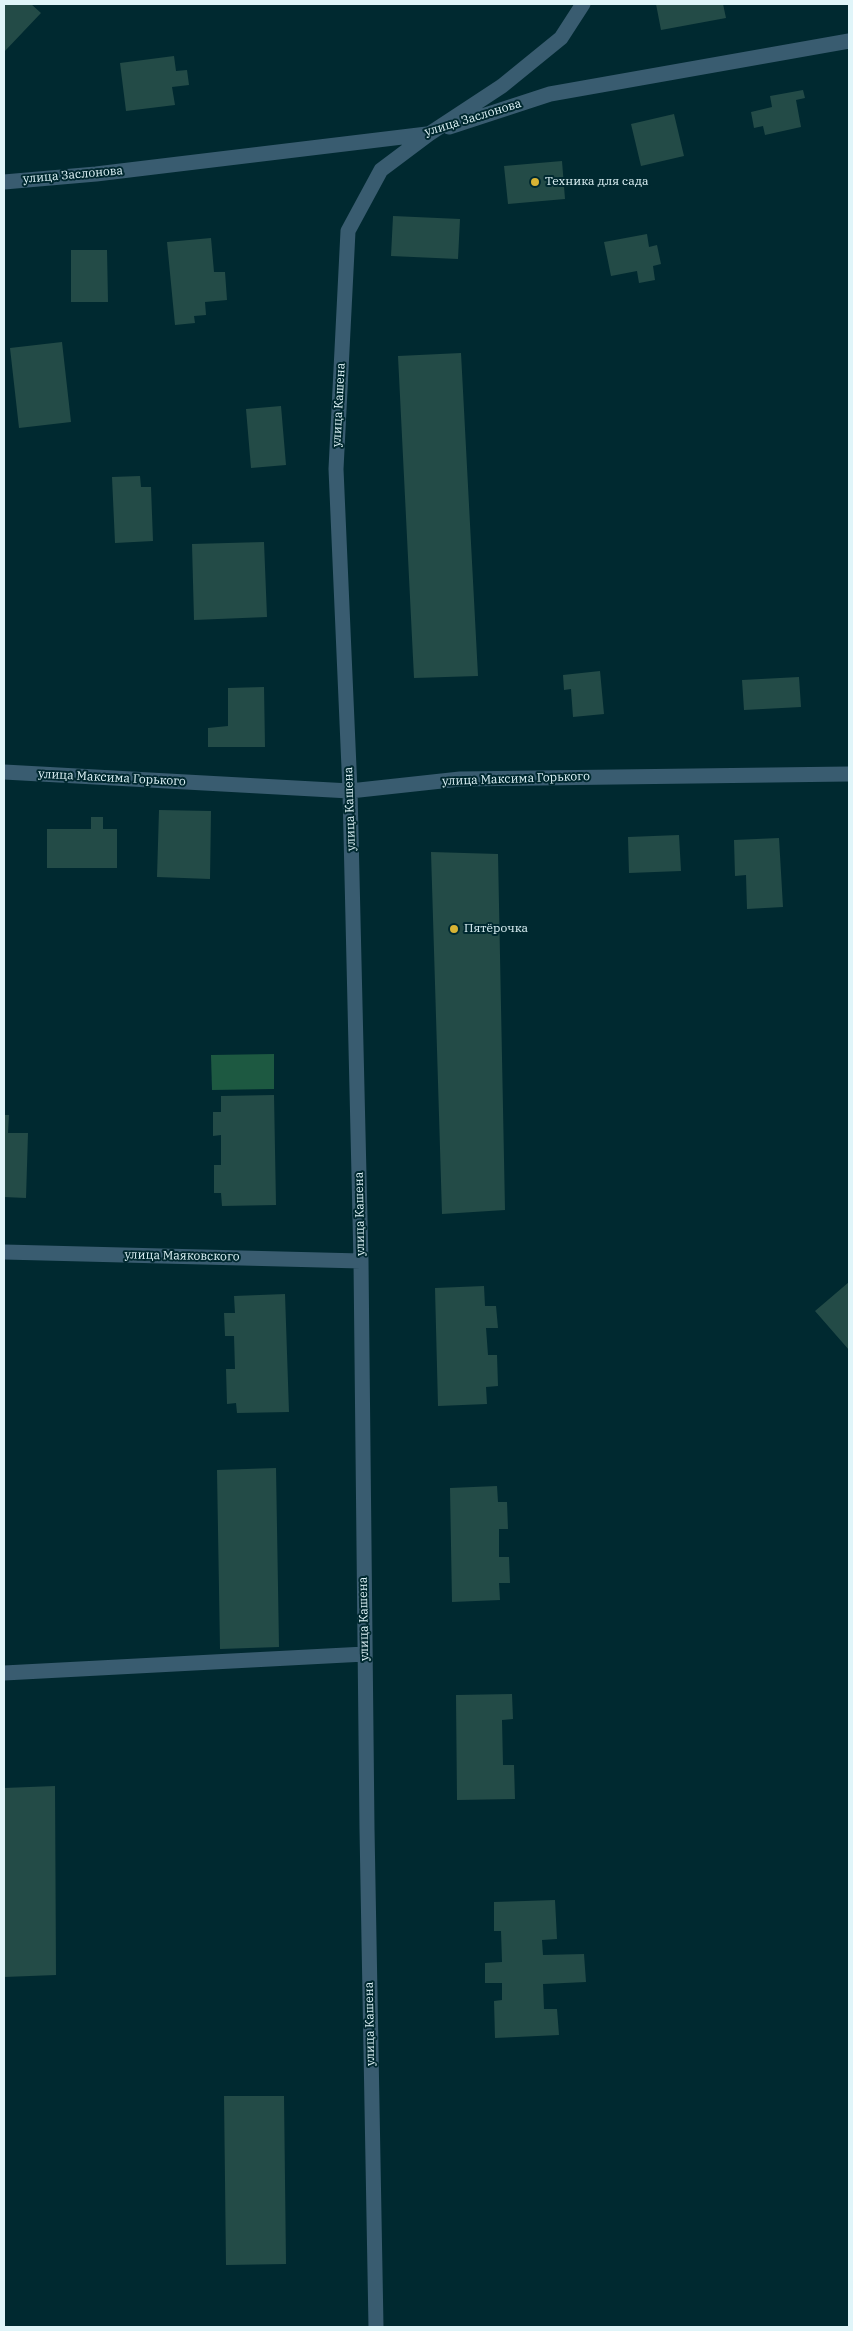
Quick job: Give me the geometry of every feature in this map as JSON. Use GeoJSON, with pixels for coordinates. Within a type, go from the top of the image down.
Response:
{"type":"FeatureCollection","features":[{"type":"Feature","properties":{"kind":"street","name":"улица Кашена"},"geometry":{"type":"LineString","coordinates":[[376,2327],[365,1654],[361,1261],[350,791],[336,469],[348,231],[381,170],[429,134],[502,86],[562,38],[583,4]]}},
{"type":"Feature","properties":{"kind":"street","name":"улица Заслонова"},"geometry":{"type":"LineString","coordinates":[[4,182],[96,174],[429,134],[550,94],[849,41]]}},
{"type":"Feature","properties":{"kind":"street","name":"улица Максима Горького"},"geometry":{"type":"LineString","coordinates":[[4,772],[350,791],[460,779],[849,774]]}},
{"type":"Feature","properties":{"kind":"street","name":"улица Маяковского"},"geometry":{"type":"LineString","coordinates":[[4,1252],[361,1261]]}},
{"type":"Feature","properties":{"kind":"street"},"geometry":{"type":"LineString","coordinates":[[4,1673],[365,1654]]}},
{"type":"Feature","properties":{"kind":"green space"},"geometry":{"type":"Polygon","coordinates":[[[274,1054],[274,1089],[212,1090],[211,1055],[274,1054]]]}},
{"type":"Feature","properties":{"kind":"building"},"geometry":{"type":"Polygon","coordinates":[[[4,4],[31,4],[41,13],[4,52],[4,4]]]}},
{"type":"Feature","properties":{"kind":"building"},"geometry":{"type":"Polygon","coordinates":[[[656,4],[723,4],[726,18],[661,30],[656,4]]]}},
{"type":"Feature","properties":{"kind":"building"},"geometry":{"type":"Polygon","coordinates":[[[174,56],[176,71],[187,70],[189,85],[172,87],[175,105],[126,111],[120,63],[174,56]]]}},
{"type":"Feature","properties":{"kind":"building"},"geometry":{"type":"Polygon","coordinates":[[[803,90],[805,98],[796,100],[801,127],[765,135],[763,126],[754,128],[751,112],[772,107],[770,96],[803,90]]]}},
{"type":"Feature","properties":{"kind":"building"},"geometry":{"type":"Polygon","coordinates":[[[674,114],[684,156],[641,166],[631,124],[674,114]]]}},
{"type":"Feature","properties":{"kind":"building","name":"Техника для сада"},"geometry":{"type":"Polygon","coordinates":[[[562,161],[565,199],[508,204],[504,166],[562,161]]]}},
{"type":"Feature","properties":{"kind":"building"},"geometry":{"type":"Polygon","coordinates":[[[393,216],[460,219],[458,259],[391,256],[393,216]]]}},
{"type":"Feature","properties":{"kind":"building"},"geometry":{"type":"Polygon","coordinates":[[[647,234],[649,247],[657,245],[661,264],[653,266],[655,280],[639,283],[637,271],[611,276],[604,242],[647,234]]]}},
{"type":"Feature","properties":{"kind":"building"},"geometry":{"type":"Polygon","coordinates":[[[211,238],[214,272],[225,272],[227,300],[205,302],[206,315],[194,316],[195,323],[175,325],[167,242],[211,238]]]}},
{"type":"Feature","properties":{"kind":"building"},"geometry":{"type":"Polygon","coordinates":[[[71,250],[107,250],[108,302],[71,302],[71,250]]]}},
{"type":"Feature","properties":{"kind":"building"},"geometry":{"type":"Polygon","coordinates":[[[62,342],[71,422],[19,428],[10,348],[62,342]]]}},
{"type":"Feature","properties":{"kind":"building"},"geometry":{"type":"Polygon","coordinates":[[[461,353],[478,676],[414,678],[398,356],[461,353]]]}},
{"type":"Feature","properties":{"kind":"building"},"geometry":{"type":"Polygon","coordinates":[[[281,406],[286,465],[251,468],[246,409],[281,406]]]}},
{"type":"Feature","properties":{"kind":"building"},"geometry":{"type":"Polygon","coordinates":[[[140,476],[141,487],[151,487],[153,541],[115,543],[112,477],[140,476]]]}},
{"type":"Feature","properties":{"kind":"building"},"geometry":{"type":"Polygon","coordinates":[[[264,542],[267,617],[194,620],[192,544],[264,542]]]}},
{"type":"Feature","properties":{"kind":"building"},"geometry":{"type":"Polygon","coordinates":[[[600,671],[604,714],[573,717],[571,689],[564,690],[563,675],[600,671]]]}},
{"type":"Feature","properties":{"kind":"building"},"geometry":{"type":"Polygon","coordinates":[[[799,677],[801,707],[744,710],[742,680],[799,677]]]}},
{"type":"Feature","properties":{"kind":"building"},"geometry":{"type":"Polygon","coordinates":[[[264,687],[265,747],[208,747],[208,728],[228,726],[228,688],[264,687]]]}},
{"type":"Feature","properties":{"kind":"building"},"geometry":{"type":"Polygon","coordinates":[[[159,810],[211,811],[210,879],[157,877],[159,810]]]}},
{"type":"Feature","properties":{"kind":"building"},"geometry":{"type":"Polygon","coordinates":[[[91,817],[103,817],[103,829],[117,829],[117,868],[47,868],[47,829],[91,829],[91,817]]]}},
{"type":"Feature","properties":{"kind":"building"},"geometry":{"type":"Polygon","coordinates":[[[679,835],[681,871],[629,873],[628,837],[679,835]]]}},
{"type":"Feature","properties":{"kind":"building"},"geometry":{"type":"Polygon","coordinates":[[[779,838],[783,907],[747,909],[746,875],[735,876],[734,840],[779,838]]]}},
{"type":"Feature","properties":{"kind":"building"},"geometry":{"type":"Polygon","coordinates":[[[431,852],[498,854],[505,1210],[442,1214],[431,852]]]}},
{"type":"Feature","properties":{"kind":"building"},"geometry":{"type":"Polygon","coordinates":[[[274,1095],[276,1205],[222,1206],[221,1193],[214,1193],[214,1165],[221,1165],[221,1135],[213,1136],[213,1112],[221,1112],[221,1096],[274,1095]]]}},
{"type":"Feature","properties":{"kind":"building"},"geometry":{"type":"Polygon","coordinates":[[[4,1115],[9,1115],[8,1133],[28,1133],[26,1198],[4,1197],[4,1115]]]}},
{"type":"Feature","properties":{"kind":"building"},"geometry":{"type":"Polygon","coordinates":[[[849,1282],[849,1350],[815,1311],[849,1282]]]}},
{"type":"Feature","properties":{"kind":"building"},"geometry":{"type":"Polygon","coordinates":[[[484,1286],[485,1306],[496,1306],[498,1328],[486,1328],[488,1355],[497,1355],[498,1386],[486,1387],[487,1404],[438,1406],[435,1288],[484,1286]]]}},
{"type":"Feature","properties":{"kind":"building"},"geometry":{"type":"Polygon","coordinates":[[[285,1294],[289,1412],[237,1413],[236,1403],[227,1404],[226,1369],[235,1369],[234,1336],[225,1336],[224,1313],[235,1313],[234,1296],[285,1294]]]}},
{"type":"Feature","properties":{"kind":"building"},"geometry":{"type":"Polygon","coordinates":[[[276,1468],[279,1647],[220,1649],[217,1470],[276,1468]]]}},
{"type":"Feature","properties":{"kind":"building"},"geometry":{"type":"Polygon","coordinates":[[[497,1486],[498,1502],[507,1502],[508,1529],[499,1529],[499,1557],[509,1557],[510,1583],[499,1583],[500,1600],[452,1602],[450,1488],[497,1486]]]}},
{"type":"Feature","properties":{"kind":"building"},"geometry":{"type":"Polygon","coordinates":[[[512,1694],[513,1719],[502,1720],[503,1765],[514,1765],[515,1799],[457,1800],[456,1695],[512,1694]]]}},
{"type":"Feature","properties":{"kind":"building"},"geometry":{"type":"Polygon","coordinates":[[[55,1786],[56,1975],[4,1977],[4,1788],[55,1786]]]}},
{"type":"Feature","properties":{"kind":"building"},"geometry":{"type":"Polygon","coordinates":[[[555,1900],[557,1939],[542,1940],[543,1955],[584,1954],[586,1982],[543,1984],[544,2009],[557,2009],[559,2035],[495,2038],[494,2001],[502,2000],[502,1983],[485,1983],[485,1963],[502,1962],[501,1931],[494,1931],[494,1902],[555,1900]]]}},
{"type":"Feature","properties":{"kind":"building"},"geometry":{"type":"Polygon","coordinates":[[[224,2096],[284,2096],[286,2264],[226,2265],[224,2096]]]}},
{"type":"Feature","properties":{"kind":"place","name":"Техника для сада"},"geometry":{"type":"Point","coordinates":[535,182]}},
{"type":"Feature","properties":{"kind":"place","name":"Пятёрочка"},"geometry":{"type":"Point","coordinates":[454,929]}}]}
